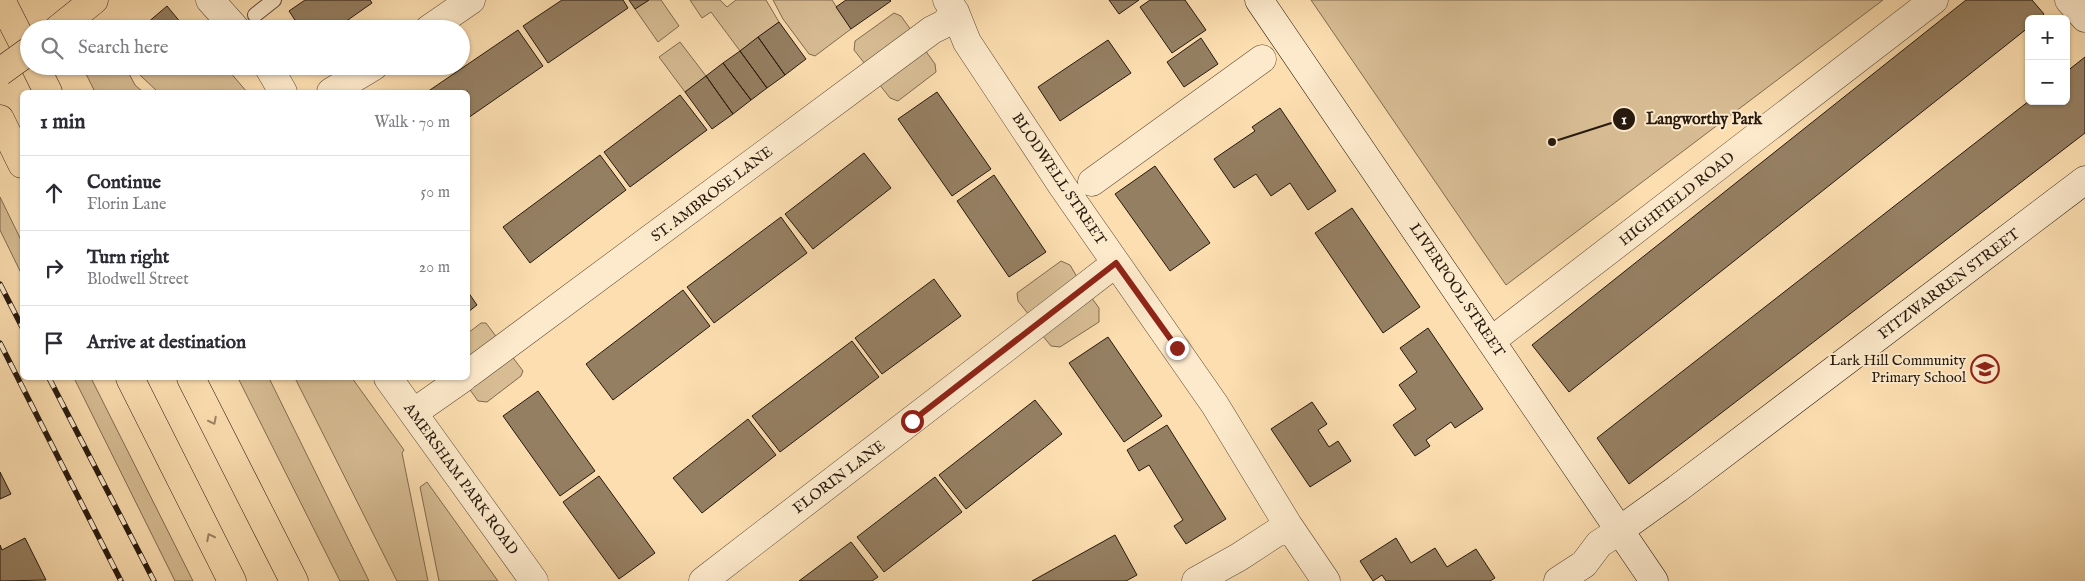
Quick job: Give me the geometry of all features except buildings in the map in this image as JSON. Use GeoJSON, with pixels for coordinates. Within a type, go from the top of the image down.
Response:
{"type":"FeatureCollection","features":[{"type":"Feature","properties":{"kind":"main road"},"geometry":{"type":"LineString","coordinates":[[1,0],[20,36]]}},
{"type":"Feature","properties":{"kind":"main road"},"geometry":{"type":"LineString","coordinates":[[69,20],[91,3]]}},
{"type":"Feature","properties":{"kind":"main road"},"geometry":{"type":"LineString","coordinates":[[0,72],[20,59]]}},
{"type":"Feature","properties":{"kind":"main road"},"geometry":{"type":"LineString","coordinates":[[40,75],[47,90]]}},
{"type":"Feature","properties":{"kind":"main road"},"geometry":{"type":"LineString","coordinates":[[0,119],[20,160]]}},
{"type":"Feature","properties":{"kind":"main road"},"geometry":{"type":"LineString","coordinates":[[131,380],[232,581]]}},
{"type":"Feature","properties":{"kind":"main road"},"geometry":{"type":"LineString","coordinates":[[192,380],[294,581]]}},
{"type":"Feature","properties":{"kind":"street"},"geometry":{"type":"LineString","coordinates":[[210,0],[242,20]]}},
{"type":"Feature","properties":{"kind":"street"},"geometry":{"type":"LineString","coordinates":[[442,20],[471,0]]}},
{"type":"Feature","properties":{"kind":"street","name":"LIVERPOOL STREET"},"geometry":{"type":"LineString","coordinates":[[1259,0],[1654,581]]}},
{"type":"Feature","properties":{"kind":"street","name":"HIGHFIELD ROAD"},"geometry":{"type":"LineString","coordinates":[[1491,341],[1934,0]]}},
{"type":"Feature","properties":{"kind":"street"},"geometry":{"type":"LineString","coordinates":[[2068,0],[2085,18]]}},
{"type":"Feature","properties":{"kind":"street","name":"BLODWELL STREET"},"geometry":{"type":"LineString","coordinates":[[951,6],[967,42],[1063,187],[1215,405],[1288,525],[1326,581]]}},
{"type":"Feature","properties":{"kind":"street","name":"ST. AMBROSE LANE"},"geometry":{"type":"LineString","coordinates":[[470,373],[932,30],[944,24],[951,6]]}},
{"type":"Feature","properties":{"kind":"street"},"geometry":{"type":"LineString","coordinates":[[1092,182],[1262,59]]}},
{"type":"Feature","properties":{"kind":"street"},"geometry":{"type":"LineString","coordinates":[[273,75],[282,90]]}},
{"type":"Feature","properties":{"kind":"street"},"geometry":{"type":"LineString","coordinates":[[335,90],[359,75]]}},
{"type":"Feature","properties":{"kind":"street","name":"FITZWARREN STREET"},"geometry":{"type":"LineString","coordinates":[[1558,581],[1584,564],[1599,544],[1677,490],[2085,180]]}},
{"type":"Feature","properties":{"kind":"street","name":"FLORIN LANE"},"geometry":{"type":"LineString","coordinates":[[703,581],[1116,263]]}},
{"type":"Feature","properties":{"kind":"street","name":"AMERSHAM PARK ROAD"},"geometry":{"type":"LineString","coordinates":[[389,380],[534,581]]}},
{"type":"Feature","properties":{"kind":"street"},"geometry":{"type":"LineString","coordinates":[[413,413],[460,380]]}},
{"type":"Feature","properties":{"kind":"street"},"geometry":{"type":"LineString","coordinates":[[1196,581],[1231,562],[1288,525]]}},
{"type":"Feature","properties":{"kind":"lane"},"geometry":{"type":"LineString","coordinates":[[248,20],[274,0]]}},
{"type":"Feature","properties":{"kind":"shaded area"},"geometry":{"type":"Polygon","coordinates":[[[649,0],[661,0],[679,26],[658,42],[635,9],[649,0]]]}},
{"type":"Feature","properties":{"kind":"shaded area"},"geometry":{"type":"Polygon","coordinates":[[[690,0],[720,0],[727,7],[736,0],[766,0],[779,22],[740,51],[711,12],[702,18],[690,0]]]}},
{"type":"Feature","properties":{"kind":"shaded area"},"geometry":{"type":"Polygon","coordinates":[[[773,0],[832,0],[851,29],[815,56],[809,54],[783,19],[773,0]]]}},
{"type":"Feature","properties":{"kind":"shaded area"},"geometry":{"type":"Polygon","coordinates":[[[1311,0],[1883,0],[1506,285],[1311,0]]]}},
{"type":"Feature","properties":{"kind":"shaded area"},"geometry":{"type":"Polygon","coordinates":[[[894,13],[901,16],[911,30],[865,64],[854,50],[855,41],[894,13]]]}},
{"type":"Feature","properties":{"kind":"shaded area"},"geometry":{"type":"Polygon","coordinates":[[[680,42],[706,76],[685,92],[659,57],[680,42]]]}},
{"type":"Feature","properties":{"kind":"shaded area"},"geometry":{"type":"Polygon","coordinates":[[[925,50],[935,64],[936,72],[898,101],[890,98],[879,84],[925,50]]]}},
{"type":"Feature","properties":{"kind":"shaded area"},"geometry":{"type":"Polygon","coordinates":[[[86,75],[130,75],[135,85],[141,90],[94,90],[86,75]]]}},
{"type":"Feature","properties":{"kind":"shaded area"},"geometry":{"type":"Polygon","coordinates":[[[232,75],[245,90],[156,90],[141,76],[232,75]]]}},
{"type":"Feature","properties":{"kind":"shaded area"},"geometry":{"type":"Polygon","coordinates":[[[0,197],[20,238],[20,271],[0,230],[0,197]]]}},
{"type":"Feature","properties":{"kind":"shaded area"},"geometry":{"type":"Polygon","coordinates":[[[1061,261],[1070,265],[1077,277],[1029,315],[1018,301],[1017,293],[1061,261]]]}},
{"type":"Feature","properties":{"kind":"shaded area"},"geometry":{"type":"Polygon","coordinates":[[[1091,297],[1099,308],[1099,322],[1060,347],[1051,346],[1042,335],[1091,297]]]}},
{"type":"Feature","properties":{"kind":"shaded area"},"geometry":{"type":"Polygon","coordinates":[[[481,323],[486,323],[498,339],[470,360],[470,331],[481,323]]]}},
{"type":"Feature","properties":{"kind":"shaded area"},"geometry":{"type":"Polygon","coordinates":[[[511,355],[523,371],[521,376],[487,402],[478,401],[468,387],[511,355]]]}},
{"type":"Feature","properties":{"kind":"shaded area"},"geometry":{"type":"Polygon","coordinates":[[[75,380],[92,380],[193,581],[175,581],[75,380]]]}},
{"type":"Feature","properties":{"kind":"shaded area"},"geometry":{"type":"Polygon","coordinates":[[[239,380],[270,380],[369,581],[340,581],[239,380]]]}},
{"type":"Feature","properties":{"kind":"shaded area"},"geometry":{"type":"Polygon","coordinates":[[[296,380],[353,380],[404,450],[402,453],[428,581],[397,581],[296,380]]]}},
{"type":"Feature","properties":{"kind":"shaded area"},"geometry":{"type":"Polygon","coordinates":[[[427,482],[498,581],[439,581],[420,487],[427,482]]]}},
{"type":"Feature","properties":{"kind":"railway"},"geometry":{"type":"LineString","coordinates":[[0,284],[20,323]]}},
{"type":"Feature","properties":{"kind":"railway"},"geometry":{"type":"LineString","coordinates":[[0,343],[121,581]]}},
{"type":"Feature","properties":{"kind":"railway"},"geometry":{"type":"LineString","coordinates":[[50,380],[154,581]]}},
{"type":"Feature","properties":{"kind":"place","name":"Langworthy Park"},"geometry":{"type":"Point","coordinates":[1552,142]}},
{"type":"Feature","properties":{"kind":"place","name":"Lark Hill Community Primary School"},"geometry":{"type":"Point","coordinates":[1985,369]}},
{"type":"Feature","properties":{"kind":"route"},"geometry":{"type":"LineString","coordinates":[[912,421],[1116,263],[1177,348]]}}]}
